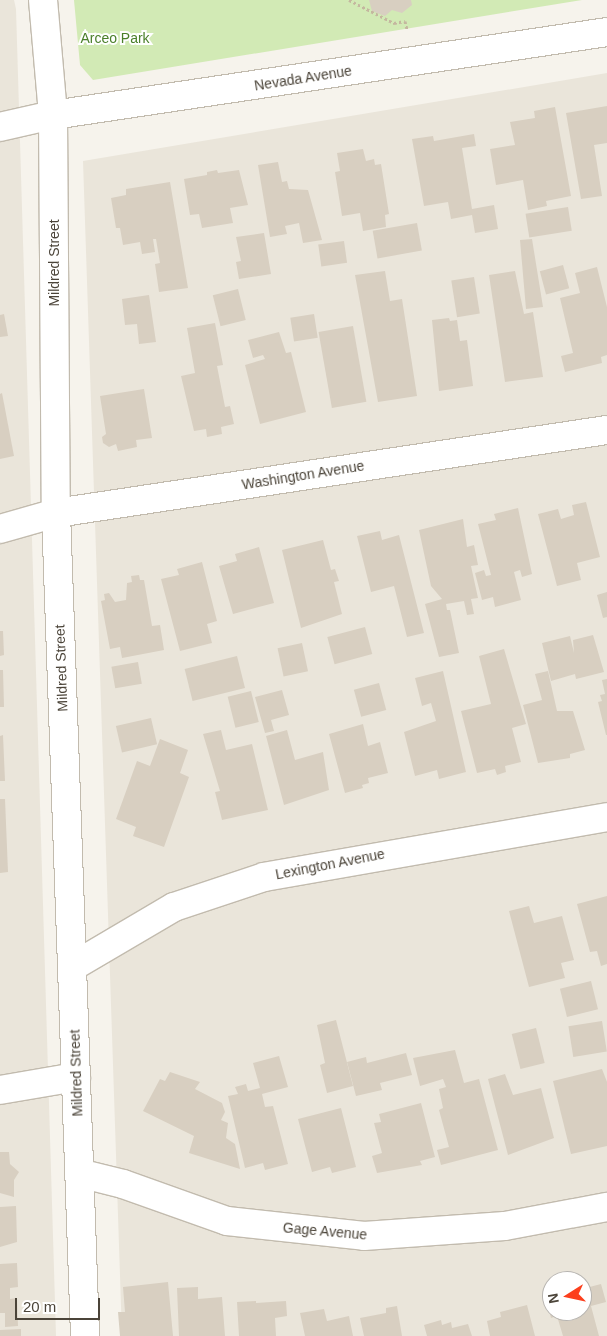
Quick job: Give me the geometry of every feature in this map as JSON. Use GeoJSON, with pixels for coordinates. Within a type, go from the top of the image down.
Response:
{"type":"FeatureCollection","features":[{"type":"Feature","properties":{"kind":"street","name":"Mildred Street"},"geometry":{"type":"LineString","coordinates":[[43,0],[53,115],[56,513],[85,1336]]}},
{"type":"Feature","properties":{"kind":"street","name":"Nevada Avenue"},"geometry":{"type":"LineString","coordinates":[[0,127],[53,115],[607,32]]}},
{"type":"Feature","properties":{"kind":"street","name":"Washington Avenue"},"geometry":{"type":"LineString","coordinates":[[0,529],[56,513],[607,430]]}},
{"type":"Feature","properties":{"kind":"street","name":"Lexington Avenue"},"geometry":{"type":"LineString","coordinates":[[72,967],[174,908],[264,877],[607,817]]}},
{"type":"Feature","properties":{"kind":"street"},"geometry":{"type":"LineString","coordinates":[[0,1090],[76,1077]]}},
{"type":"Feature","properties":{"kind":"street","name":"Gage Avenue"},"geometry":{"type":"LineString","coordinates":[[80,1173],[123,1184],[227,1221],[364,1236],[505,1226],[607,1207]]}},
{"type":"Feature","properties":{"kind":"path"},"geometry":{"type":"LineString","coordinates":[[349,0],[394,23],[405,21],[407,29]]}},
{"type":"Feature","properties":{"kind":"shaded area"},"geometry":{"type":"Polygon","coordinates":[[[0,0],[14,0],[16,9],[56,1336],[0,1336],[0,0]]]}},
{"type":"Feature","properties":{"kind":"shaded area"},"geometry":{"type":"Polygon","coordinates":[[[607,73],[607,1336],[122,1336],[83,161],[607,73]]]}},
{"type":"Feature","properties":{"kind":"green space","name":"Arceo Park"},"geometry":{"type":"Polygon","coordinates":[[[74,0],[582,0],[93,80],[80,65],[74,0]]]}},
{"type":"Feature","properties":{"kind":"building"},"geometry":{"type":"Polygon","coordinates":[[[369,0],[411,0],[412,5],[402,13],[392,10],[385,16],[372,11],[369,0]]]}},
{"type":"Feature","properties":{"kind":"building"},"geometry":{"type":"Polygon","coordinates":[[[607,106],[607,143],[594,145],[602,196],[581,199],[566,113],[607,106]]]}},
{"type":"Feature","properties":{"kind":"building"},"geometry":{"type":"Polygon","coordinates":[[[555,107],[571,196],[546,201],[547,206],[528,210],[523,180],[496,185],[490,149],[515,145],[510,122],[535,118],[534,111],[555,107]]]}},
{"type":"Feature","properties":{"kind":"building"},"geometry":{"type":"Polygon","coordinates":[[[474,134],[476,146],[462,148],[472,209],[494,205],[498,229],[475,233],[472,215],[451,219],[448,202],[424,206],[412,139],[433,136],[434,141],[474,134]]]}},
{"type":"Feature","properties":{"kind":"building"},"geometry":{"type":"Polygon","coordinates":[[[363,149],[366,161],[374,159],[375,165],[381,164],[389,214],[385,215],[386,227],[363,231],[360,213],[342,216],[335,172],[340,171],[337,153],[363,149]]]}},
{"type":"Feature","properties":{"kind":"building"},"geometry":{"type":"Polygon","coordinates":[[[278,162],[282,182],[287,181],[289,189],[308,190],[322,240],[303,243],[299,223],[285,226],[287,234],[270,237],[258,165],[278,162]]]}},
{"type":"Feature","properties":{"kind":"building"},"geometry":{"type":"Polygon","coordinates":[[[217,170],[218,173],[239,170],[248,205],[230,208],[233,223],[202,228],[199,214],[190,215],[184,179],[207,175],[207,172],[217,170]]]}},
{"type":"Feature","properties":{"kind":"building"},"geometry":{"type":"Polygon","coordinates":[[[170,182],[188,288],[159,292],[155,264],[160,263],[156,239],[153,239],[155,252],[142,254],[140,242],[123,245],[120,228],[116,228],[111,198],[126,195],[126,189],[170,182]]]}},
{"type":"Feature","properties":{"kind":"building"},"geometry":{"type":"Polygon","coordinates":[[[568,207],[572,231],[529,237],[526,214],[568,207]]]}},
{"type":"Feature","properties":{"kind":"building"},"geometry":{"type":"Polygon","coordinates":[[[417,223],[422,251],[378,258],[373,231],[417,223]]]}},
{"type":"Feature","properties":{"kind":"building"},"geometry":{"type":"Polygon","coordinates":[[[264,233],[271,274],[239,279],[236,262],[241,261],[236,237],[264,233]]]}},
{"type":"Feature","properties":{"kind":"building"},"geometry":{"type":"Polygon","coordinates":[[[532,239],[543,307],[526,309],[520,240],[532,239]]]}},
{"type":"Feature","properties":{"kind":"building"},"geometry":{"type":"Polygon","coordinates":[[[344,241],[347,263],[321,266],[318,245],[344,241]]]}},
{"type":"Feature","properties":{"kind":"building"},"geometry":{"type":"Polygon","coordinates":[[[563,265],[569,288],[546,294],[540,271],[563,265]]]}},
{"type":"Feature","properties":{"kind":"building"},"geometry":{"type":"Polygon","coordinates":[[[597,267],[607,307],[607,355],[601,357],[602,363],[565,372],[561,356],[573,353],[560,298],[580,293],[575,273],[597,267]]]}},
{"type":"Feature","properties":{"kind":"building"},"geometry":{"type":"Polygon","coordinates":[[[385,271],[390,301],[402,299],[417,396],[378,402],[355,275],[385,271]]]}},
{"type":"Feature","properties":{"kind":"building"},"geometry":{"type":"Polygon","coordinates":[[[515,271],[524,314],[533,312],[543,377],[505,382],[489,275],[515,271]]]}},
{"type":"Feature","properties":{"kind":"building"},"geometry":{"type":"Polygon","coordinates":[[[474,277],[480,314],[457,317],[451,281],[474,277]]]}},
{"type":"Feature","properties":{"kind":"building"},"geometry":{"type":"Polygon","coordinates":[[[238,289],[246,320],[221,326],[213,295],[238,289]]]}},
{"type":"Feature","properties":{"kind":"building"},"geometry":{"type":"Polygon","coordinates":[[[149,295],[156,342],[139,344],[137,324],[125,325],[122,299],[149,295]]]}},
{"type":"Feature","properties":{"kind":"building"},"geometry":{"type":"Polygon","coordinates":[[[4,314],[8,336],[0,337],[0,315],[4,314]]]}},
{"type":"Feature","properties":{"kind":"building"},"geometry":{"type":"Polygon","coordinates":[[[314,314],[318,338],[294,341],[290,318],[314,314]]]}},
{"type":"Feature","properties":{"kind":"building"},"geometry":{"type":"Polygon","coordinates":[[[449,318],[450,321],[457,320],[460,341],[467,340],[473,386],[439,391],[432,320],[449,318]]]}},
{"type":"Feature","properties":{"kind":"building"},"geometry":{"type":"Polygon","coordinates":[[[215,323],[223,365],[217,366],[225,407],[230,406],[234,424],[221,427],[222,434],[207,437],[206,429],[194,431],[181,376],[195,373],[187,328],[215,323]]]}},
{"type":"Feature","properties":{"kind":"building"},"geometry":{"type":"Polygon","coordinates":[[[353,326],[366,402],[332,408],[319,332],[353,326]]]}},
{"type":"Feature","properties":{"kind":"building"},"geometry":{"type":"Polygon","coordinates":[[[279,332],[286,353],[291,352],[306,412],[260,424],[245,365],[265,359],[263,355],[253,358],[248,340],[279,332]]]}},
{"type":"Feature","properties":{"kind":"building"},"geometry":{"type":"Polygon","coordinates":[[[144,389],[152,438],[136,440],[137,447],[118,451],[116,444],[109,447],[103,443],[102,437],[106,434],[100,396],[144,389]]]}},
{"type":"Feature","properties":{"kind":"building"},"geometry":{"type":"Polygon","coordinates":[[[2,393],[14,456],[0,459],[0,394],[2,393]]]}},
{"type":"Feature","properties":{"kind":"building"},"geometry":{"type":"Polygon","coordinates":[[[586,502],[600,557],[577,563],[581,580],[557,586],[538,514],[558,509],[561,519],[574,515],[572,505],[586,502]]]}},
{"type":"Feature","properties":{"kind":"building"},"geometry":{"type":"Polygon","coordinates":[[[518,508],[532,574],[522,577],[520,570],[514,572],[521,600],[495,607],[493,597],[482,600],[475,573],[484,570],[486,576],[491,575],[478,524],[496,520],[494,514],[518,508]]]}},
{"type":"Feature","properties":{"kind":"building"},"geometry":{"type":"Polygon","coordinates":[[[463,519],[467,547],[474,545],[478,565],[471,566],[478,598],[471,599],[474,614],[467,615],[464,601],[446,604],[447,610],[450,610],[459,653],[439,657],[425,604],[442,599],[431,586],[419,530],[463,519]]]}},
{"type":"Feature","properties":{"kind":"building"},"geometry":{"type":"Polygon","coordinates":[[[380,531],[382,540],[399,535],[424,633],[407,637],[394,586],[371,592],[357,536],[380,531]]]}},
{"type":"Feature","properties":{"kind":"building"},"geometry":{"type":"Polygon","coordinates":[[[323,540],[331,570],[335,569],[339,581],[334,582],[342,614],[301,628],[282,550],[323,540]]]}},
{"type":"Feature","properties":{"kind":"building"},"geometry":{"type":"Polygon","coordinates":[[[259,547],[274,603],[233,614],[219,566],[237,561],[235,554],[259,547]]]}},
{"type":"Feature","properties":{"kind":"building"},"geometry":{"type":"Polygon","coordinates":[[[202,562],[217,621],[207,624],[212,643],[180,651],[161,579],[179,575],[177,569],[202,562]]]}},
{"type":"Feature","properties":{"kind":"building"},"geometry":{"type":"Polygon","coordinates":[[[139,575],[140,580],[144,580],[152,626],[160,625],[164,650],[122,658],[120,647],[110,649],[101,601],[105,600],[104,594],[109,593],[115,602],[126,600],[127,583],[132,582],[131,576],[139,575]]]}},
{"type":"Feature","properties":{"kind":"building"},"geometry":{"type":"Polygon","coordinates":[[[607,592],[607,617],[603,618],[597,595],[607,592]]]}},
{"type":"Feature","properties":{"kind":"building"},"geometry":{"type":"Polygon","coordinates":[[[365,627],[372,654],[335,664],[327,637],[365,627]]]}},
{"type":"Feature","properties":{"kind":"building"},"geometry":{"type":"Polygon","coordinates":[[[0,631],[3,631],[4,655],[0,656],[0,631]]]}},
{"type":"Feature","properties":{"kind":"building"},"geometry":{"type":"Polygon","coordinates":[[[593,635],[604,672],[576,679],[575,674],[551,681],[542,643],[570,636],[574,653],[573,640],[593,635]]]}},
{"type":"Feature","properties":{"kind":"building"},"geometry":{"type":"Polygon","coordinates":[[[302,643],[308,671],[284,677],[278,648],[302,643]]]}},
{"type":"Feature","properties":{"kind":"building"},"geometry":{"type":"Polygon","coordinates":[[[504,649],[526,724],[512,728],[521,762],[505,766],[506,772],[497,775],[495,769],[477,773],[461,711],[491,704],[479,656],[504,649]]]}},
{"type":"Feature","properties":{"kind":"building"},"geometry":{"type":"Polygon","coordinates":[[[237,656],[245,688],[193,701],[185,669],[237,656]]]}},
{"type":"Feature","properties":{"kind":"building"},"geometry":{"type":"Polygon","coordinates":[[[138,662],[142,684],[115,688],[111,667],[138,662]]]}},
{"type":"Feature","properties":{"kind":"building"},"geometry":{"type":"Polygon","coordinates":[[[0,670],[3,670],[4,707],[0,707],[0,670]]]}},
{"type":"Feature","properties":{"kind":"building"},"geometry":{"type":"Polygon","coordinates":[[[443,671],[466,772],[439,779],[437,770],[415,776],[404,732],[436,721],[431,703],[422,706],[415,678],[443,671]]]}},
{"type":"Feature","properties":{"kind":"building"},"geometry":{"type":"Polygon","coordinates":[[[548,671],[557,711],[573,711],[585,750],[570,754],[570,758],[538,763],[523,705],[542,700],[535,674],[548,671]]]}},
{"type":"Feature","properties":{"kind":"building"},"geometry":{"type":"Polygon","coordinates":[[[607,679],[606,735],[598,702],[602,701],[600,695],[605,694],[602,680],[607,679]]]}},
{"type":"Feature","properties":{"kind":"building"},"geometry":{"type":"Polygon","coordinates":[[[379,683],[386,710],[361,717],[354,690],[379,683]]]}},
{"type":"Feature","properties":{"kind":"building"},"geometry":{"type":"Polygon","coordinates":[[[282,690],[289,715],[271,720],[274,731],[265,733],[255,697],[282,690]]]}},
{"type":"Feature","properties":{"kind":"building"},"geometry":{"type":"Polygon","coordinates":[[[251,691],[259,722],[235,728],[228,697],[251,691]]]}},
{"type":"Feature","properties":{"kind":"building"},"geometry":{"type":"Polygon","coordinates":[[[151,718],[157,744],[122,752],[116,726],[151,718]]]}},
{"type":"Feature","properties":{"kind":"building"},"geometry":{"type":"Polygon","coordinates":[[[363,724],[368,746],[380,742],[388,773],[368,778],[369,783],[362,785],[363,788],[345,793],[329,734],[363,724]]]}},
{"type":"Feature","properties":{"kind":"building"},"geometry":{"type":"Polygon","coordinates":[[[221,730],[226,750],[252,744],[268,810],[222,820],[215,792],[220,791],[203,734],[221,730]]]}},
{"type":"Feature","properties":{"kind":"building"},"geometry":{"type":"Polygon","coordinates":[[[287,730],[295,760],[323,752],[329,790],[284,805],[266,736],[287,730]]]}},
{"type":"Feature","properties":{"kind":"building"},"geometry":{"type":"Polygon","coordinates":[[[3,735],[5,781],[0,781],[0,736],[3,735]]]}},
{"type":"Feature","properties":{"kind":"building"},"geometry":{"type":"Polygon","coordinates":[[[160,739],[188,750],[180,773],[189,777],[164,847],[133,836],[136,827],[116,819],[137,761],[150,766],[160,739]]]}},
{"type":"Feature","properties":{"kind":"building"},"geometry":{"type":"Polygon","coordinates":[[[0,799],[5,799],[8,872],[0,873],[0,799]]]}},
{"type":"Feature","properties":{"kind":"building"},"geometry":{"type":"Polygon","coordinates":[[[607,896],[607,964],[601,966],[597,951],[590,952],[577,904],[607,896]]]}},
{"type":"Feature","properties":{"kind":"building"},"geometry":{"type":"Polygon","coordinates":[[[529,906],[534,923],[562,916],[574,960],[561,963],[565,978],[529,987],[509,911],[529,906]]]}},
{"type":"Feature","properties":{"kind":"building"},"geometry":{"type":"Polygon","coordinates":[[[591,981],[598,1009],[567,1017],[560,989],[591,981]]]}},
{"type":"Feature","properties":{"kind":"building"},"geometry":{"type":"Polygon","coordinates":[[[336,1020],[353,1086],[327,1093],[320,1065],[325,1063],[317,1025],[336,1020]]]}},
{"type":"Feature","properties":{"kind":"building"},"geometry":{"type":"Polygon","coordinates":[[[602,1021],[607,1052],[573,1057],[568,1026],[602,1021]]]}},
{"type":"Feature","properties":{"kind":"building"},"geometry":{"type":"Polygon","coordinates":[[[536,1028],[545,1063],[520,1069],[512,1034],[536,1028]]]}},
{"type":"Feature","properties":{"kind":"building"},"geometry":{"type":"Polygon","coordinates":[[[455,1050],[464,1083],[479,1079],[498,1150],[441,1165],[437,1150],[449,1147],[439,1110],[443,1108],[439,1089],[446,1087],[443,1079],[420,1086],[413,1058],[455,1050]]]}},
{"type":"Feature","properties":{"kind":"building"},"geometry":{"type":"Polygon","coordinates":[[[406,1053],[412,1075],[380,1083],[382,1090],[356,1096],[347,1062],[366,1057],[367,1063],[406,1053]]]}},
{"type":"Feature","properties":{"kind":"building"},"geometry":{"type":"Polygon","coordinates":[[[279,1056],[288,1087],[262,1094],[265,1107],[273,1106],[288,1164],[265,1170],[263,1163],[245,1168],[228,1096],[238,1094],[235,1087],[246,1084],[248,1091],[260,1088],[253,1063],[279,1056]]]}},
{"type":"Feature","properties":{"kind":"building"},"geometry":{"type":"Polygon","coordinates":[[[602,1069],[607,1082],[607,1146],[571,1154],[553,1081],[602,1069]]]}},
{"type":"Feature","properties":{"kind":"building"},"geometry":{"type":"Polygon","coordinates":[[[170,1072],[200,1082],[195,1089],[222,1103],[225,1112],[221,1120],[228,1123],[226,1138],[235,1144],[240,1169],[189,1153],[194,1136],[143,1111],[160,1079],[165,1081],[170,1072]]]}},
{"type":"Feature","properties":{"kind":"building"},"geometry":{"type":"Polygon","coordinates":[[[505,1074],[513,1095],[541,1088],[554,1138],[508,1155],[488,1079],[505,1074]]]}},
{"type":"Feature","properties":{"kind":"building"},"geometry":{"type":"Polygon","coordinates":[[[421,1103],[435,1157],[420,1161],[422,1165],[377,1173],[372,1156],[382,1153],[374,1123],[381,1122],[379,1114],[421,1103]]]}},
{"type":"Feature","properties":{"kind":"building"},"geometry":{"type":"Polygon","coordinates":[[[341,1108],[356,1167],[332,1173],[330,1167],[312,1172],[298,1119],[341,1108]]]}},
{"type":"Feature","properties":{"kind":"building"},"geometry":{"type":"Polygon","coordinates":[[[0,1152],[9,1152],[10,1164],[19,1172],[14,1180],[14,1197],[0,1193],[0,1152]]]}},
{"type":"Feature","properties":{"kind":"building"},"geometry":{"type":"Polygon","coordinates":[[[16,1206],[17,1242],[0,1247],[0,1207],[16,1206]]]}},
{"type":"Feature","properties":{"kind":"building"},"geometry":{"type":"Polygon","coordinates":[[[17,1263],[18,1287],[10,1288],[10,1299],[17,1298],[18,1326],[5,1327],[5,1313],[0,1313],[0,1264],[17,1263]]]}},
{"type":"Feature","properties":{"kind":"building"},"geometry":{"type":"Polygon","coordinates":[[[168,1282],[173,1336],[120,1336],[118,1312],[125,1312],[123,1287],[168,1282]]]}},
{"type":"Feature","properties":{"kind":"building"},"geometry":{"type":"Polygon","coordinates":[[[601,1284],[606,1302],[592,1306],[592,1286],[601,1284]]]}},
{"type":"Feature","properties":{"kind":"building"},"geometry":{"type":"Polygon","coordinates":[[[198,1287],[198,1299],[222,1297],[225,1336],[179,1336],[177,1288],[198,1287]]]}},
{"type":"Feature","properties":{"kind":"building"},"geometry":{"type":"Polygon","coordinates":[[[256,1301],[256,1303],[286,1301],[287,1316],[275,1318],[276,1336],[239,1336],[237,1302],[256,1301]]]}},
{"type":"Feature","properties":{"kind":"building"},"geometry":{"type":"Polygon","coordinates":[[[527,1305],[535,1336],[490,1336],[487,1321],[501,1317],[500,1312],[527,1305]]]}},
{"type":"Feature","properties":{"kind":"building"},"geometry":{"type":"Polygon","coordinates":[[[397,1306],[402,1336],[364,1336],[360,1318],[386,1313],[386,1308],[397,1306]]]}},
{"type":"Feature","properties":{"kind":"building"},"geometry":{"type":"Polygon","coordinates":[[[324,1309],[327,1321],[349,1316],[353,1336],[305,1336],[300,1313],[324,1309]]]}},
{"type":"Feature","properties":{"kind":"building"},"geometry":{"type":"Polygon","coordinates":[[[592,1310],[599,1336],[563,1336],[558,1321],[592,1321],[592,1310]]]}},
{"type":"Feature","properties":{"kind":"building"},"geometry":{"type":"Polygon","coordinates":[[[441,1320],[442,1325],[451,1322],[452,1328],[468,1324],[472,1336],[427,1336],[424,1325],[441,1320]]]}},
{"type":"Feature","properties":{"kind":"building"},"geometry":{"type":"Polygon","coordinates":[[[21,1329],[21,1336],[0,1336],[0,1330],[21,1329]]]}}]}
